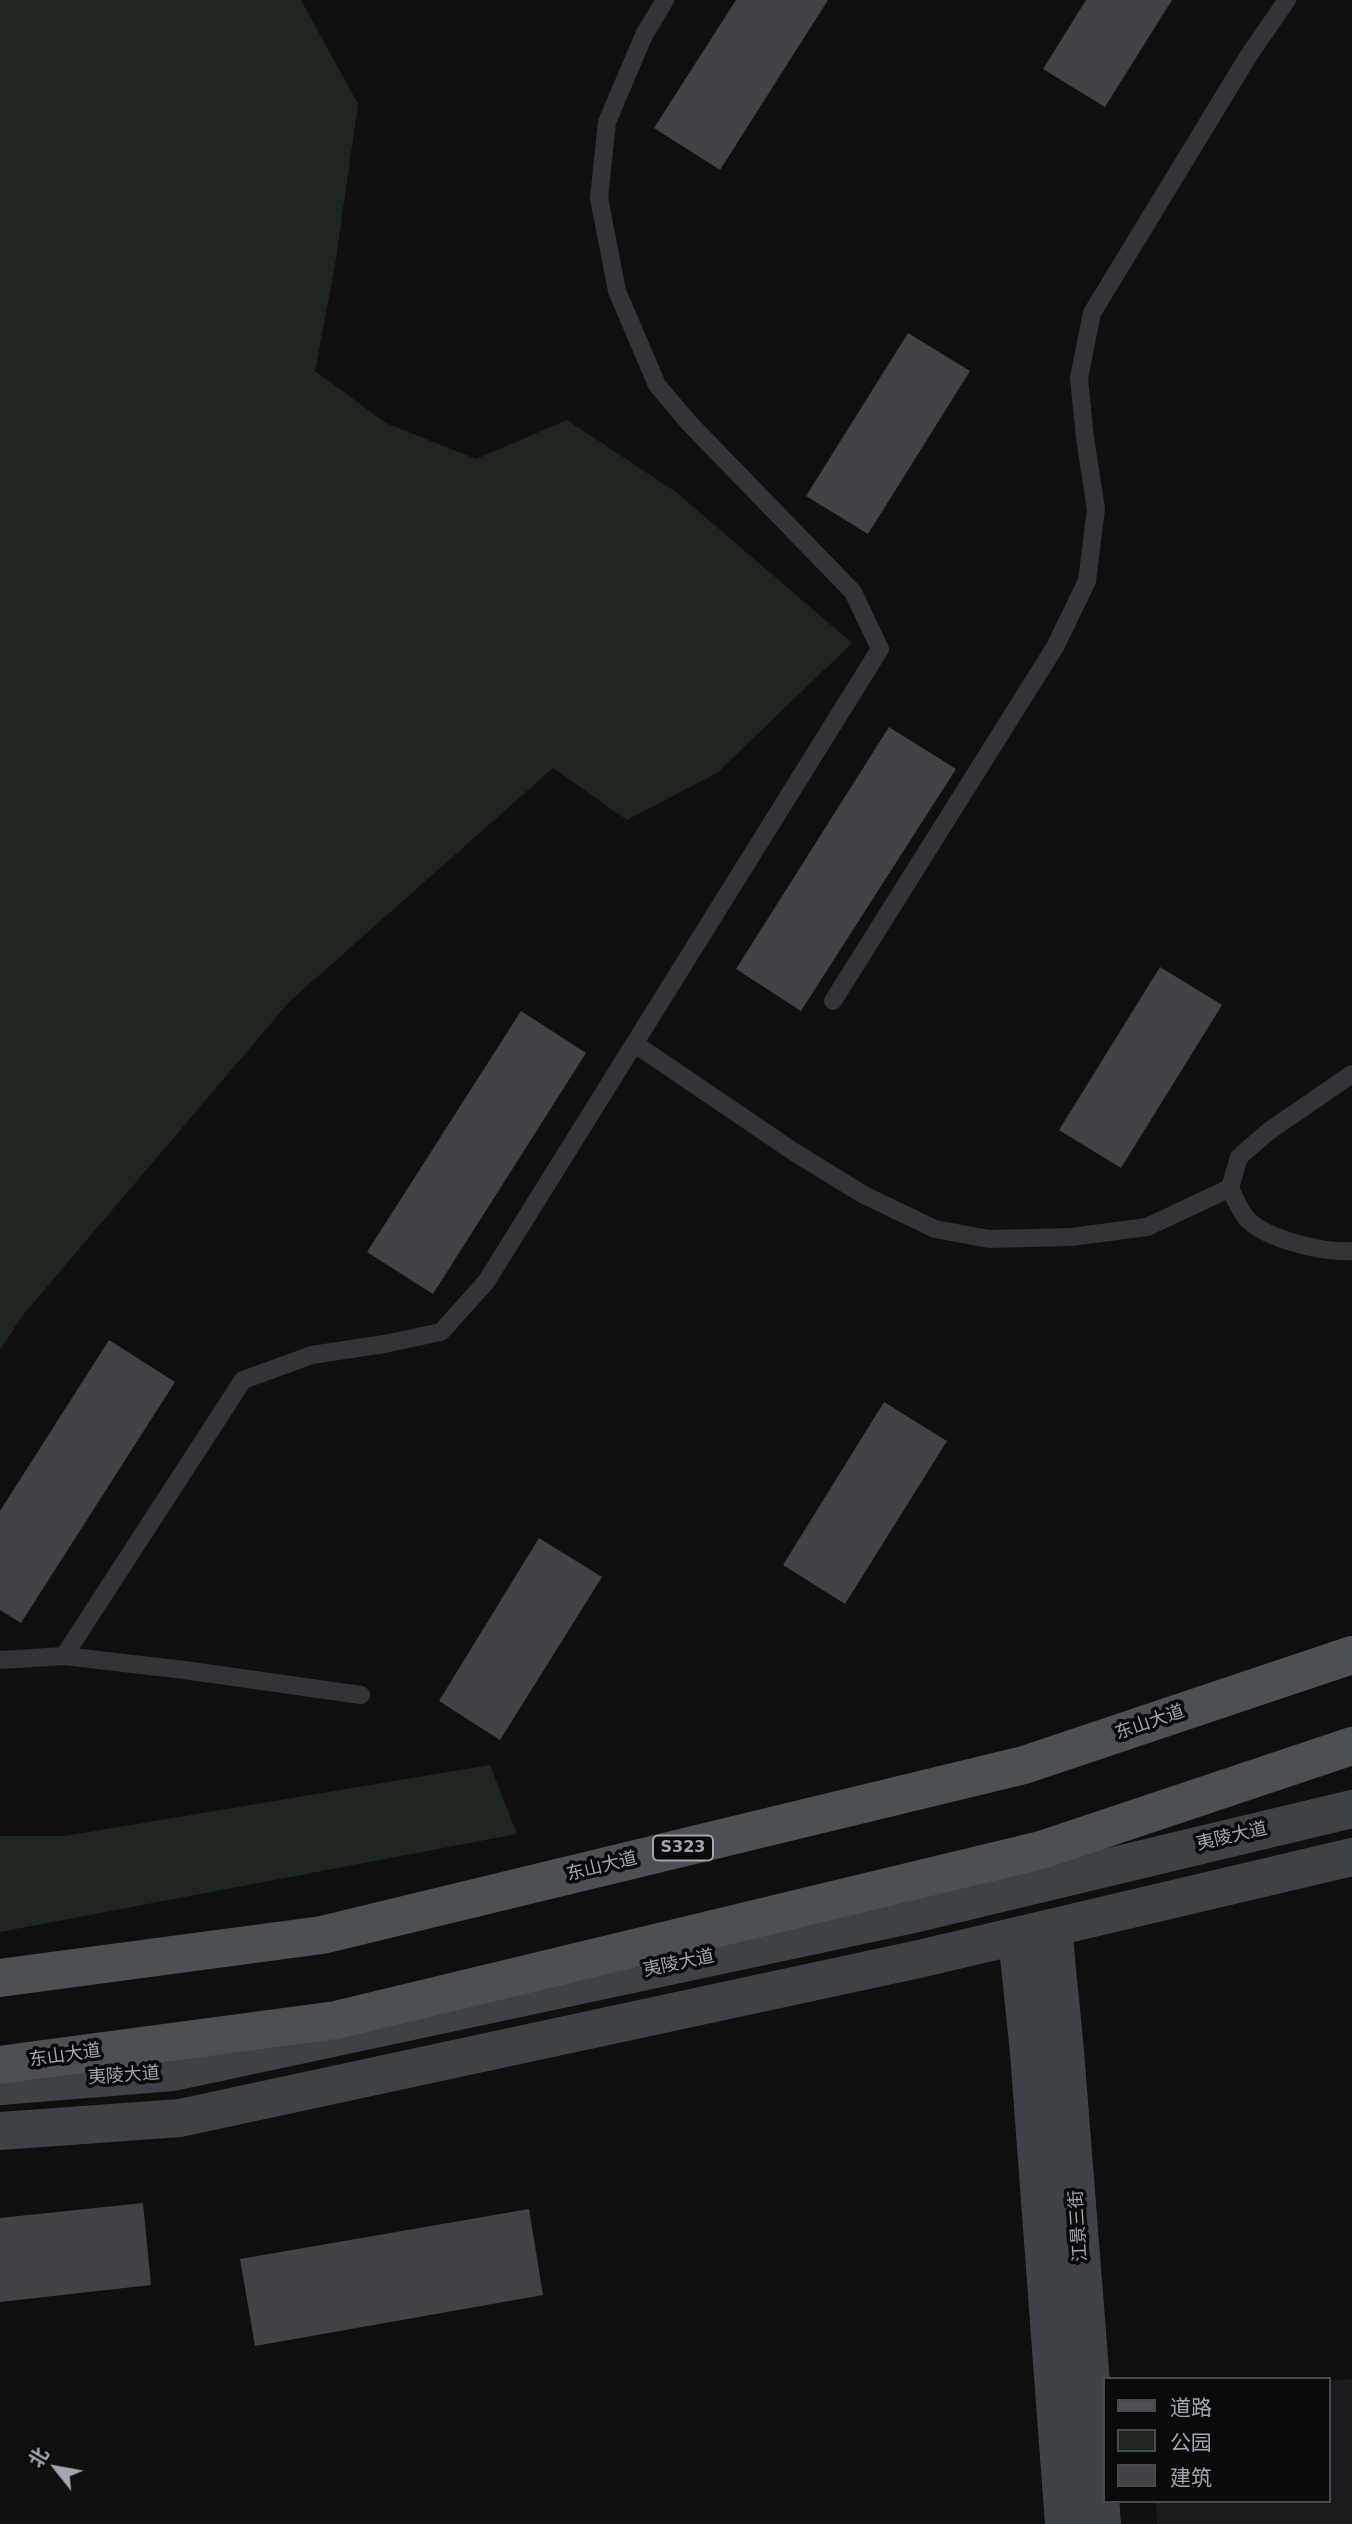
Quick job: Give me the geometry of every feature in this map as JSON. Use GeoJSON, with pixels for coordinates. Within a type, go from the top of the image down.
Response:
{"type":"FeatureCollection","features":[{"type":"Feature","properties":{"kind":"main road","name":"东山大道"},"geometry":{"type":"LineString","coordinates":[[0,1978],[322,1935],[1024,1765],[1352,1655]]}},
{"type":"Feature","properties":{"kind":"main road","name":"东山大道"},"geometry":{"type":"LineString","coordinates":[[0,2065],[337,2020],[1041,1850],[1352,1746]]}},
{"type":"Feature","properties":{"kind":"main road","name":"夷陵大道"},"geometry":{"type":"LineString","coordinates":[[0,2085],[173,2073],[909,1915],[1352,1809]]}},
{"type":"Feature","properties":{"kind":"main road"},"geometry":{"type":"LineString","coordinates":[[0,2132],[180,2118],[1035,1933],[1352,1857]]}},
{"type":"Feature","properties":{"kind":"main road","name":"江景三街"},"geometry":{"type":"LineString","coordinates":[[1035,1933],[1029,2052],[1064,2524]]}},
{"type":"Feature","properties":{"kind":"main road","name":"江景三街"},"geometry":{"type":"LineString","coordinates":[[1035,1933],[1065,2050],[1102,2524]]}},
{"type":"Feature","properties":{"kind":"lane"},"geometry":{"type":"LineString","coordinates":[[64,1656],[243,1380],[312,1355],[441,1332],[486,1282],[880,649],[853,592],[657,385],[617,291],[599,198],[607,122],[645,35],[665,0]]}},
{"type":"Feature","properties":{"kind":"lane"},"geometry":{"type":"LineString","coordinates":[[833,1001],[1055,648],[1087,581],[1096,509],[1079,377],[1092,313],[1249,55],[1287,0]]}},
{"type":"Feature","properties":{"kind":"lane"},"geometry":{"type":"LineString","coordinates":[[635,1044],[852,1188],[935,1229],[989,1240],[1070,1237],[1147,1227],[1230,1188]]}},
{"type":"Feature","properties":{"kind":"lane"},"geometry":{"type":"LineString","coordinates":[[1352,1074],[1269,1131],[1239,1157],[1230,1188],[1248,1220],[1278,1238],[1352,1251]]}},
{"type":"Feature","properties":{"kind":"lane"},"geometry":{"type":"LineString","coordinates":[[0,1660],[64,1656],[361,1695]]}},
{"type":"Feature","properties":{"kind":"shaded area"},"geometry":{"type":"Polygon","coordinates":[[[1352,2379],[1352,2524],[1157,2524],[1156,2503],[1331,2503],[1331,2380],[1352,2379]]]}},
{"type":"Feature","properties":{"kind":"green space"},"geometry":{"type":"Polygon","coordinates":[[[0,0],[301,0],[358,104],[335,265],[315,371],[386,423],[476,459],[567,420],[676,492],[852,643],[717,773],[627,820],[553,768],[290,1001],[22,1316],[0,1350],[0,0]]]}},
{"type":"Feature","properties":{"kind":"green space"},"geometry":{"type":"Polygon","coordinates":[[[490,1765],[517,1834],[0,1932],[0,1836],[65,1836],[490,1765]]]}},
{"type":"Feature","properties":{"kind":"building"},"geometry":{"type":"Polygon","coordinates":[[[736,0],[828,0],[720,170],[654,128],[736,0]]]}},
{"type":"Feature","properties":{"kind":"building"},"geometry":{"type":"Polygon","coordinates":[[[1086,0],[1172,0],[1105,107],[1043,69],[1086,0]]]}},
{"type":"Feature","properties":{"kind":"building"},"geometry":{"type":"Polygon","coordinates":[[[908,333],[970,371],[868,534],[806,496],[908,333]]]}},
{"type":"Feature","properties":{"kind":"building"},"geometry":{"type":"Polygon","coordinates":[[[889,727],[956,769],[801,1011],[736,969],[889,727]]]}},
{"type":"Feature","properties":{"kind":"building"},"geometry":{"type":"Polygon","coordinates":[[[1160,967],[1222,1005],[1121,1168],[1059,1130],[1160,967]]]}},
{"type":"Feature","properties":{"kind":"building"},"geometry":{"type":"Polygon","coordinates":[[[521,1011],[586,1053],[433,1294],[367,1252],[521,1011]]]}},
{"type":"Feature","properties":{"kind":"building"},"geometry":{"type":"Polygon","coordinates":[[[109,1340],[175,1382],[21,1623],[0,1610],[0,1511],[109,1340]]]}},
{"type":"Feature","properties":{"kind":"building"},"geometry":{"type":"Polygon","coordinates":[[[884,1402],[947,1441],[845,1604],[783,1565],[884,1402]]]}},
{"type":"Feature","properties":{"kind":"building"},"geometry":{"type":"Polygon","coordinates":[[[539,1538],[602,1577],[500,1740],[439,1701],[539,1538]]]}},
{"type":"Feature","properties":{"kind":"building"},"geometry":{"type":"Polygon","coordinates":[[[143,2203],[151,2285],[0,2302],[0,2218],[143,2203]]]}},
{"type":"Feature","properties":{"kind":"building"},"geometry":{"type":"Polygon","coordinates":[[[529,2209],[543,2295],[255,2346],[240,2259],[529,2209]]]}}]}
